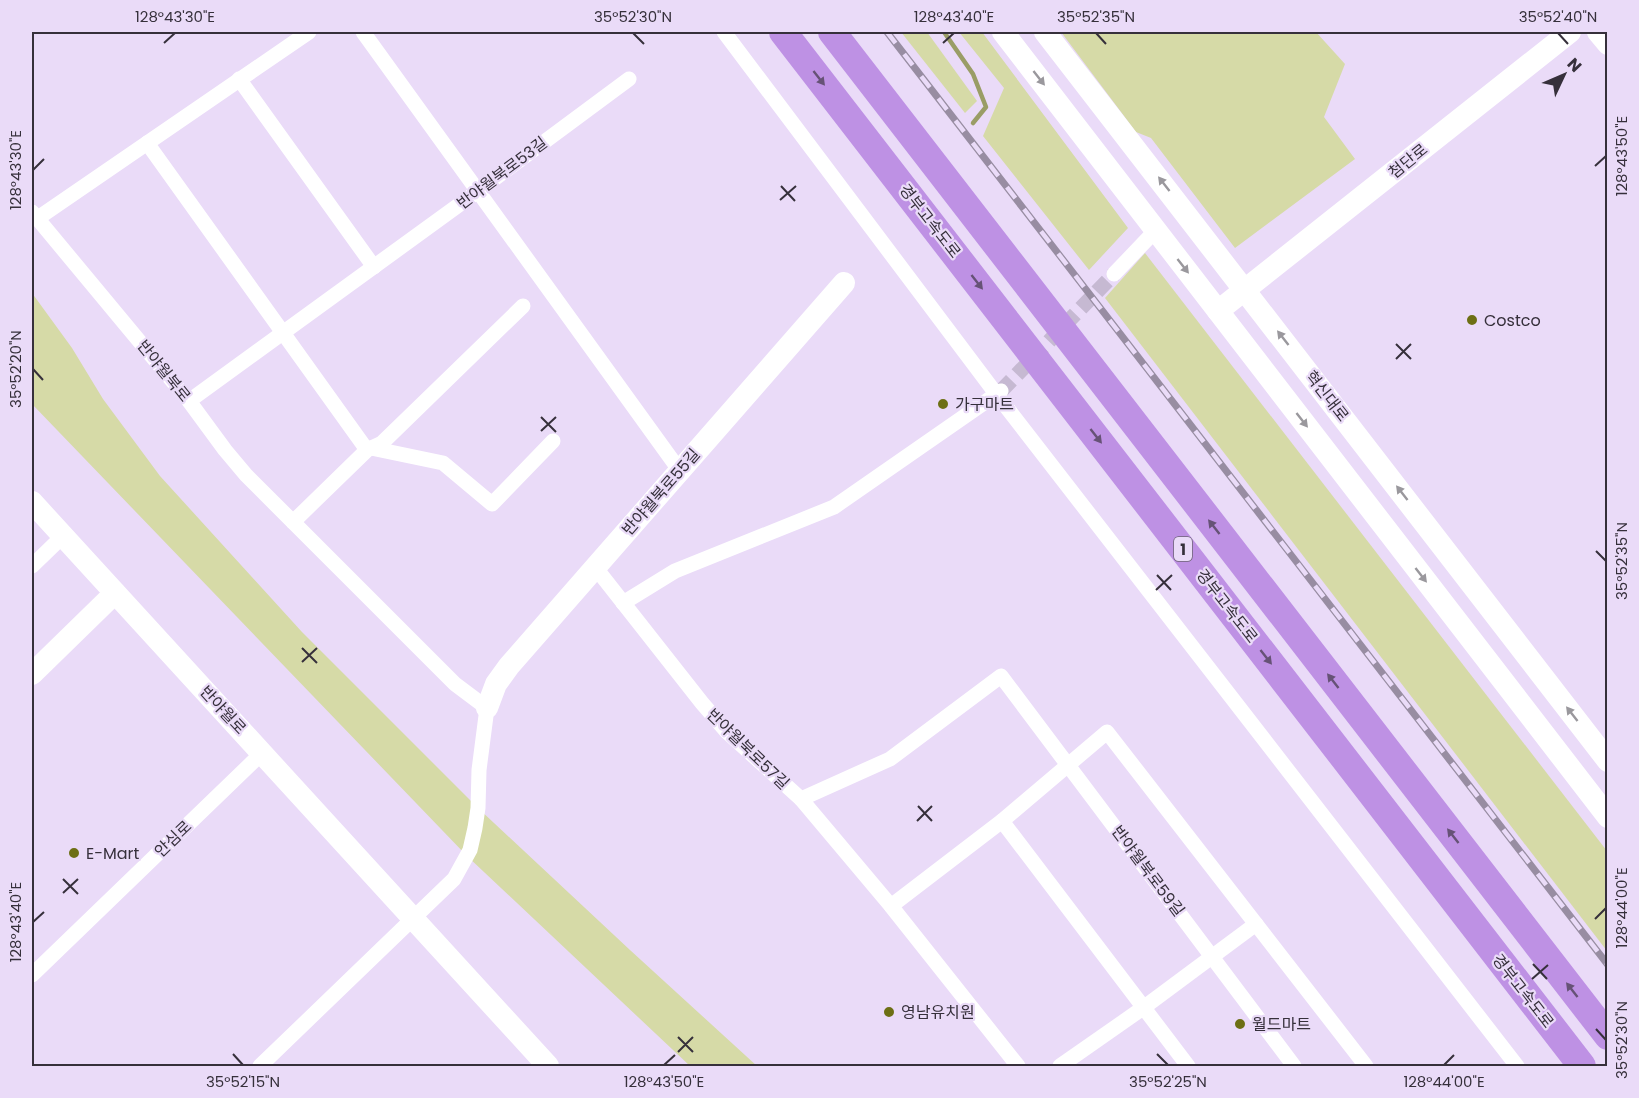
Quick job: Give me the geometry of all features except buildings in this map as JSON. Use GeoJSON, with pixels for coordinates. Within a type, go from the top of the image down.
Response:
{"type":"FeatureCollection","features":[{"type":"Feature","properties":{"kind":"highway","name":"경부고속도로"},"geometry":{"type":"LineString","coordinates":[[783,32],[1582,1066]]}},
{"type":"Feature","properties":{"kind":"highway","name":"1"},"geometry":{"type":"LineString","coordinates":[[832,32],[1608,1036]]}},
{"type":"Feature","properties":{"kind":"main road"},"geometry":{"type":"LineString","coordinates":[[1003,32],[1608,817]]}},
{"type":"Feature","properties":{"kind":"main road","name":"혁신대로"},"geometry":{"type":"LineString","coordinates":[[1045,32],[1606,756]]}},
{"type":"Feature","properties":{"kind":"main road","name":"첨단로"},"geometry":{"type":"LineString","coordinates":[[1218,311],[1570,32]]}},
{"type":"Feature","properties":{"kind":"main road"},"geometry":{"type":"LineString","coordinates":[[1598,32],[1608,44]]}},
{"type":"Feature","properties":{"kind":"main road","name":"반야월북로55길"},"geometry":{"type":"LineString","coordinates":[[487,708],[496,684],[509,666],[844,283]]}},
{"type":"Feature","properties":{"kind":"main road","name":"반야월로"},"geometry":{"type":"LineString","coordinates":[[32,502],[548,1066]]}},
{"type":"Feature","properties":{"kind":"main road"},"geometry":{"type":"LineString","coordinates":[[32,674],[115,593]]}},
{"type":"Feature","properties":{"kind":"street","name":"반야월북로"},"geometry":{"type":"LineString","coordinates":[[309,32],[147,143],[34,215],[189,402],[246,475],[454,684],[487,708]]}},
{"type":"Feature","properties":{"kind":"street"},"geometry":{"type":"LineString","coordinates":[[363,32],[680,471]]}},
{"type":"Feature","properties":{"kind":"street"},"geometry":{"type":"LineString","coordinates":[[724,32],[1517,1066]]}},
{"type":"Feature","properties":{"kind":"street"},"geometry":{"type":"LineString","coordinates":[[239,79],[374,267]]}},
{"type":"Feature","properties":{"kind":"street","name":"반야월북로53길"},"geometry":{"type":"LineString","coordinates":[[189,402],[629,79]]}},
{"type":"Feature","properties":{"kind":"street"},"geometry":{"type":"LineString","coordinates":[[147,143],[369,449],[443,463],[492,504],[553,441]]}},
{"type":"Feature","properties":{"kind":"street"},"geometry":{"type":"LineString","coordinates":[[1114,274],[1156,230]]}},
{"type":"Feature","properties":{"kind":"street"},"geometry":{"type":"LineString","coordinates":[[293,522],[369,449],[382,443],[523,306]]}},
{"type":"Feature","properties":{"kind":"street"},"geometry":{"type":"LineString","coordinates":[[623,603],[675,571],[834,507],[999,393]]}},
{"type":"Feature","properties":{"kind":"street"},"geometry":{"type":"LineString","coordinates":[[32,566],[63,536]]}},
{"type":"Feature","properties":{"kind":"street","name":"반야월북로57길"},"geometry":{"type":"LineString","coordinates":[[595,567],[727,732],[801,799],[890,759],[1001,676]]}},
{"type":"Feature","properties":{"kind":"street","name":"반야월북로59길"},"geometry":{"type":"LineString","coordinates":[[1001,676],[1294,1066]]}},
{"type":"Feature","properties":{"kind":"street"},"geometry":{"type":"LineString","coordinates":[[260,1066],[454,879],[470,850],[478,808],[479,770],[487,708]]}},
{"type":"Feature","properties":{"kind":"street"},"geometry":{"type":"LineString","coordinates":[[891,906],[1002,821],[1107,732],[1366,1066]]}},
{"type":"Feature","properties":{"kind":"street","name":"안심로"},"geometry":{"type":"LineString","coordinates":[[32,975],[262,753]]}},
{"type":"Feature","properties":{"kind":"street"},"geometry":{"type":"LineString","coordinates":[[801,799],[891,906],[1018,1066]]}},
{"type":"Feature","properties":{"kind":"street"},"geometry":{"type":"LineString","coordinates":[[1002,821],[1188,1066]]}},
{"type":"Feature","properties":{"kind":"street"},"geometry":{"type":"LineString","coordinates":[[1060,1066],[1256,924]]}},
{"type":"Feature","properties":{"kind":"green space"},"geometry":{"type":"Polygon","coordinates":[[[901,32],[927,32],[977,101],[965,113],[901,32]]]}},
{"type":"Feature","properties":{"kind":"green space"},"geometry":{"type":"Polygon","coordinates":[[[959,32],[982,32],[1128,228],[1089,270],[983,136],[1004,88],[959,32]]]}},
{"type":"Feature","properties":{"kind":"green space"},"geometry":{"type":"Polygon","coordinates":[[[1061,32],[1316,32],[1345,64],[1324,117],[1355,159],[1235,248],[1151,138],[1136,132],[1061,32]]]}},
{"type":"Feature","properties":{"kind":"green space"},"geometry":{"type":"Polygon","coordinates":[[[1145,253],[1607,851],[1607,951],[1105,298],[1145,253]]]}},
{"type":"Feature","properties":{"kind":"green space"},"geometry":{"type":"Polygon","coordinates":[[[32,293],[72,348],[103,399],[160,476],[302,632],[478,808],[757,1066],[690,1066],[467,856],[32,404],[32,293]]]}},
{"type":"Feature","properties":{"kind":"waterway"},"geometry":{"type":"LineString","coordinates":[[944,32],[973,74],[986,107],[973,123]]}},
{"type":"Feature","properties":{"kind":"tunnel"},"geometry":{"type":"LineString","coordinates":[[1001,391],[1114,274]]}},
{"type":"Feature","properties":{"kind":"railway"},"geometry":{"type":"LineString","coordinates":[[887,32],[1608,965]]}},
{"type":"Feature","properties":{"kind":"place","name":"Costco"},"geometry":{"type":"Point","coordinates":[1472,320]}},
{"type":"Feature","properties":{"kind":"place","name":"가구마트"},"geometry":{"type":"Point","coordinates":[943,404]}},
{"type":"Feature","properties":{"kind":"place","name":"E-Mart"},"geometry":{"type":"Point","coordinates":[74,853]}},
{"type":"Feature","properties":{"kind":"place","name":"영남유치원"},"geometry":{"type":"Point","coordinates":[889,1012]}},
{"type":"Feature","properties":{"kind":"place","name":"월드마트"},"geometry":{"type":"Point","coordinates":[1240,1024]}}]}
